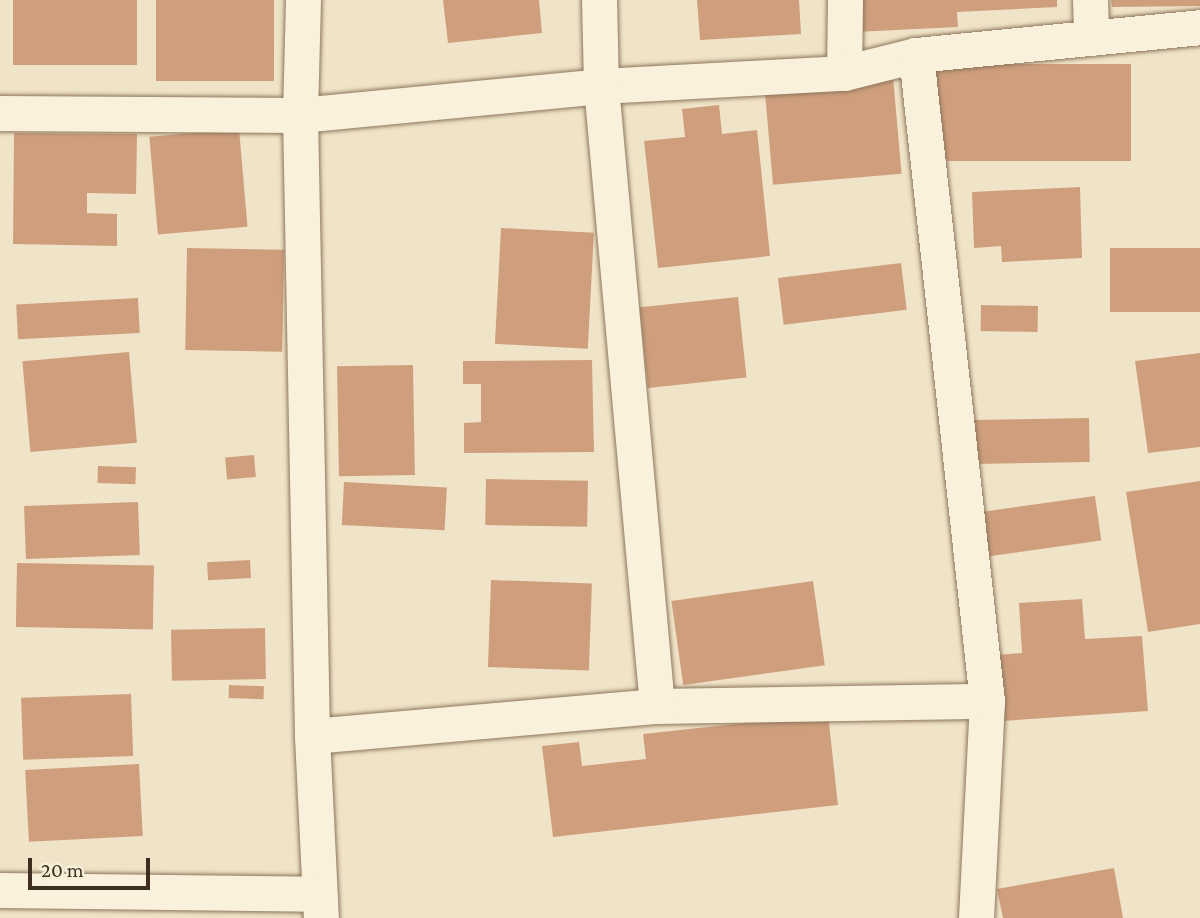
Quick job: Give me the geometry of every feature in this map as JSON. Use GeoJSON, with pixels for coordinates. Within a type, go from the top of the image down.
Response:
{"type":"FeatureCollection","features":[{"type":"Feature","properties":{"kind":"street"},"geometry":{"type":"LineString","coordinates":[[303,0],[300,115],[312,736],[321,908]]}},
{"type":"Feature","properties":{"kind":"street"},"geometry":{"type":"LineString","coordinates":[[599,0],[601,86],[657,706]]}},
{"type":"Feature","properties":{"kind":"street"},"geometry":{"type":"LineString","coordinates":[[844,73],[845,0]]}},
{"type":"Feature","properties":{"kind":"street"},"geometry":{"type":"LineString","coordinates":[[1090,0],[1091,38]]}},
{"type":"Feature","properties":{"kind":"street"},"geometry":{"type":"LineString","coordinates":[[0,113],[300,115],[601,86],[844,73],[916,55],[1200,27]]}},
{"type":"Feature","properties":{"kind":"street"},"geometry":{"type":"LineString","coordinates":[[916,55],[987,701],[976,918]]}},
{"type":"Feature","properties":{"kind":"street"},"geometry":{"type":"LineString","coordinates":[[312,736],[657,706],[987,701]]}},
{"type":"Feature","properties":{"kind":"street"},"geometry":{"type":"LineString","coordinates":[[0,890],[317,894],[321,908]]}},
{"type":"Feature","properties":{"kind":"building"},"geometry":{"type":"Polygon","coordinates":[[[13,0],[137,0],[137,65],[13,65],[13,0]]]}},
{"type":"Feature","properties":{"kind":"building"},"geometry":{"type":"Polygon","coordinates":[[[156,0],[274,0],[274,81],[156,81],[156,0]]]}},
{"type":"Feature","properties":{"kind":"building"},"geometry":{"type":"Polygon","coordinates":[[[443,0],[539,0],[542,33],[448,43],[443,0]]]}},
{"type":"Feature","properties":{"kind":"building"},"geometry":{"type":"Polygon","coordinates":[[[697,0],[799,0],[801,34],[700,40],[697,0]]]}},
{"type":"Feature","properties":{"kind":"building"},"geometry":{"type":"Polygon","coordinates":[[[853,0],[1057,0],[1057,7],[957,12],[958,27],[855,32],[853,0]]]}},
{"type":"Feature","properties":{"kind":"building"},"geometry":{"type":"Polygon","coordinates":[[[1111,0],[1200,0],[1200,6],[1112,7],[1111,0]]]}},
{"type":"Feature","properties":{"kind":"building"},"geometry":{"type":"Polygon","coordinates":[[[935,64],[1131,64],[1131,161],[935,161],[935,64]]]}},
{"type":"Feature","properties":{"kind":"building"},"geometry":{"type":"Polygon","coordinates":[[[893,76],[902,174],[773,185],[764,87],[893,76]]]}},
{"type":"Feature","properties":{"kind":"building"},"geometry":{"type":"Polygon","coordinates":[[[719,105],[722,134],[757,130],[770,256],[658,268],[644,141],[685,137],[682,109],[719,105]]]}},
{"type":"Feature","properties":{"kind":"building"},"geometry":{"type":"Polygon","coordinates":[[[239,129],[248,227],[158,234],[149,137],[239,129]]]}},
{"type":"Feature","properties":{"kind":"building"},"geometry":{"type":"Polygon","coordinates":[[[14,133],[137,134],[136,194],[87,193],[87,213],[117,214],[117,246],[13,244],[14,133]]]}},
{"type":"Feature","properties":{"kind":"building"},"geometry":{"type":"Polygon","coordinates":[[[1080,187],[1082,258],[1002,262],[1001,246],[974,248],[972,192],[1080,187]]]}},
{"type":"Feature","properties":{"kind":"building"},"geometry":{"type":"Polygon","coordinates":[[[501,228],[594,233],[588,349],[495,344],[501,228]]]}},
{"type":"Feature","properties":{"kind":"building"},"geometry":{"type":"Polygon","coordinates":[[[187,248],[284,250],[282,352],[185,350],[187,248]]]}},
{"type":"Feature","properties":{"kind":"building"},"geometry":{"type":"Polygon","coordinates":[[[1110,248],[1200,248],[1200,312],[1110,312],[1110,248]]]}},
{"type":"Feature","properties":{"kind":"building"},"geometry":{"type":"Polygon","coordinates":[[[901,263],[907,310],[784,325],[778,278],[901,263]]]}},
{"type":"Feature","properties":{"kind":"building"},"geometry":{"type":"Polygon","coordinates":[[[738,297],[746,378],[648,388],[640,307],[738,297]]]}},
{"type":"Feature","properties":{"kind":"building"},"geometry":{"type":"Polygon","coordinates":[[[138,298],[140,333],[18,339],[16,304],[138,298]]]}},
{"type":"Feature","properties":{"kind":"building"},"geometry":{"type":"Polygon","coordinates":[[[981,305],[1038,306],[1038,332],[981,331],[981,305]]]}},
{"type":"Feature","properties":{"kind":"building"},"geometry":{"type":"Polygon","coordinates":[[[129,352],[137,443],[30,452],[22,361],[129,352]]]}},
{"type":"Feature","properties":{"kind":"building"},"geometry":{"type":"Polygon","coordinates":[[[1200,353],[1200,447],[1148,453],[1135,361],[1200,353]]]}},
{"type":"Feature","properties":{"kind":"building"},"geometry":{"type":"Polygon","coordinates":[[[592,360],[594,452],[464,453],[464,423],[481,422],[481,384],[463,384],[463,361],[592,360]]]}},
{"type":"Feature","properties":{"kind":"building"},"geometry":{"type":"Polygon","coordinates":[[[413,365],[415,475],[339,476],[337,366],[413,365]]]}},
{"type":"Feature","properties":{"kind":"building"},"geometry":{"type":"Polygon","coordinates":[[[1089,418],[1090,462],[974,464],[973,420],[1089,418]]]}},
{"type":"Feature","properties":{"kind":"building"},"geometry":{"type":"Polygon","coordinates":[[[254,455],[256,477],[227,479],[225,458],[254,455]]]}},
{"type":"Feature","properties":{"kind":"building"},"geometry":{"type":"Polygon","coordinates":[[[98,466],[136,467],[135,484],[97,483],[98,466]]]}},
{"type":"Feature","properties":{"kind":"building"},"geometry":{"type":"Polygon","coordinates":[[[486,479],[588,481],[587,527],[485,525],[486,479]]]}},
{"type":"Feature","properties":{"kind":"building"},"geometry":{"type":"Polygon","coordinates":[[[1200,481],[1200,624],[1148,632],[1126,492],[1200,481]]]}},
{"type":"Feature","properties":{"kind":"building"},"geometry":{"type":"Polygon","coordinates":[[[344,482],[447,487],[445,530],[342,525],[344,482]]]}},
{"type":"Feature","properties":{"kind":"building"},"geometry":{"type":"Polygon","coordinates":[[[1095,496],[1101,541],[984,557],[978,512],[1095,496]]]}},
{"type":"Feature","properties":{"kind":"building"},"geometry":{"type":"Polygon","coordinates":[[[138,502],[140,555],[26,559],[24,506],[138,502]]]}},
{"type":"Feature","properties":{"kind":"building"},"geometry":{"type":"Polygon","coordinates":[[[250,560],[251,578],[208,580],[207,562],[250,560]]]}},
{"type":"Feature","properties":{"kind":"building"},"geometry":{"type":"Polygon","coordinates":[[[17,563],[154,565],[153,629],[16,627],[17,563]]]}},
{"type":"Feature","properties":{"kind":"building"},"geometry":{"type":"Polygon","coordinates":[[[491,580],[592,584],[589,670],[488,667],[491,580]]]}},
{"type":"Feature","properties":{"kind":"building"},"geometry":{"type":"Polygon","coordinates":[[[813,581],[825,665],[683,685],[671,601],[813,581]]]}},
{"type":"Feature","properties":{"kind":"building"},"geometry":{"type":"Polygon","coordinates":[[[1082,599],[1085,639],[1142,636],[1148,711],[1002,721],[997,655],[1022,653],[1019,603],[1082,599]]]}},
{"type":"Feature","properties":{"kind":"building"},"geometry":{"type":"Polygon","coordinates":[[[265,628],[266,679],[172,681],[171,630],[265,628]]]}},
{"type":"Feature","properties":{"kind":"building"},"geometry":{"type":"Polygon","coordinates":[[[229,685],[264,686],[264,699],[229,698],[229,685]]]}},
{"type":"Feature","properties":{"kind":"building"},"geometry":{"type":"Polygon","coordinates":[[[131,694],[133,756],[23,760],[21,698],[131,694]]]}},
{"type":"Feature","properties":{"kind":"building"},"geometry":{"type":"Polygon","coordinates":[[[828,714],[838,805],[553,837],[542,746],[579,742],[582,766],[646,759],[643,734],[828,714]]]}},
{"type":"Feature","properties":{"kind":"building"},"geometry":{"type":"Polygon","coordinates":[[[139,764],[143,836],[29,842],[25,770],[139,764]]]}},
{"type":"Feature","properties":{"kind":"building"},"geometry":{"type":"Polygon","coordinates":[[[1114,868],[1123,918],[1003,918],[997,889],[1114,868]]]}}]}
